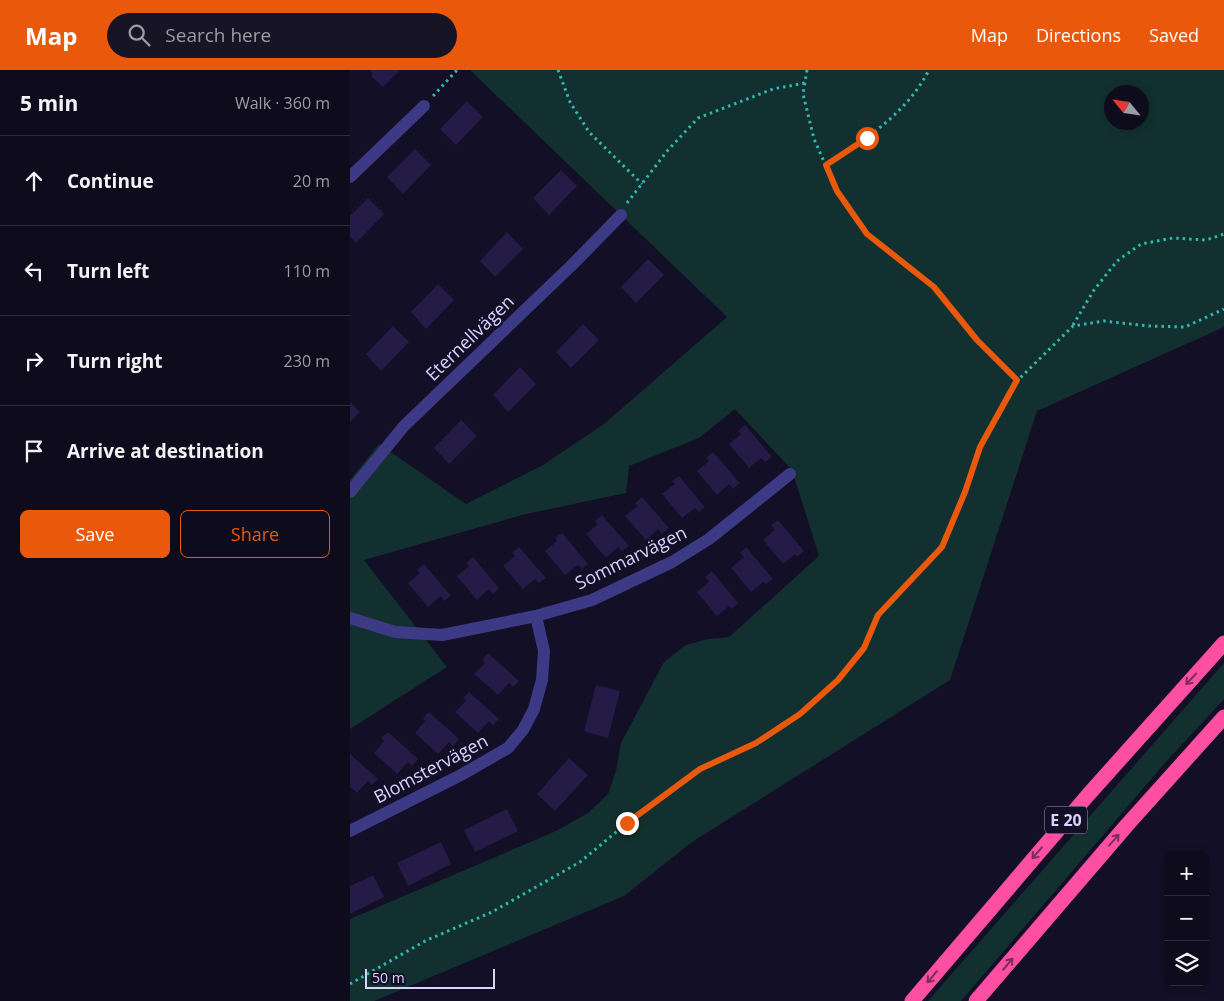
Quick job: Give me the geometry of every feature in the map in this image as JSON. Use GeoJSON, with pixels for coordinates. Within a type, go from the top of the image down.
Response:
{"type":"FeatureCollection","features":[{"type":"Feature","properties":{"kind":"highway","name":"E 20"},"geometry":{"type":"LineString","coordinates":[[912,1001],[1081,802],[1224,643]]}},
{"type":"Feature","properties":{"kind":"highway","name":"E 20"},"geometry":{"type":"LineString","coordinates":[[976,1001],[1121,832],[1224,717]]}},
{"type":"Feature","properties":{"kind":"street"},"geometry":{"type":"LineString","coordinates":[[350,177],[424,106]]}},
{"type":"Feature","properties":{"kind":"street","name":"Eternellvägen"},"geometry":{"type":"LineString","coordinates":[[350,492],[404,426],[573,264],[621,215]]}},
{"type":"Feature","properties":{"kind":"street","name":"Sommarvägen"},"geometry":{"type":"LineString","coordinates":[[350,618],[395,632],[442,635],[536,616],[592,600],[672,562],[709,538],[790,474]]}},
{"type":"Feature","properties":{"kind":"street","name":"Blomstervägen"},"geometry":{"type":"LineString","coordinates":[[350,831],[461,775],[508,748],[523,730],[534,709],[542,680],[544,651],[536,616]]}},
{"type":"Feature","properties":{"kind":"path"},"geometry":{"type":"LineString","coordinates":[[424,106],[457,70]]}},
{"type":"Feature","properties":{"kind":"path"},"geometry":{"type":"LineString","coordinates":[[558,70],[570,102],[589,132],[642,184]]}},
{"type":"Feature","properties":{"kind":"path"},"geometry":{"type":"LineString","coordinates":[[807,70],[803,94],[814,139],[837,191],[867,234],[934,287],[977,340],[1017,380]]}},
{"type":"Feature","properties":{"kind":"path"},"geometry":{"type":"LineString","coordinates":[[826,165],[867,138],[912,98],[929,70]]}},
{"type":"Feature","properties":{"kind":"path"},"geometry":{"type":"LineString","coordinates":[[621,215],[668,150],[698,118],[773,89],[805,83]]}},
{"type":"Feature","properties":{"kind":"path"},"geometry":{"type":"LineString","coordinates":[[350,984],[425,941],[492,912],[580,862],[627,823],[700,769],[756,743],[800,714],[838,680],[864,648],[878,615],[942,547],[965,492],[980,447],[1017,380],[1073,326],[1094,290],[1117,261],[1141,244],[1173,238],[1206,240],[1224,234]]}},
{"type":"Feature","properties":{"kind":"path"},"geometry":{"type":"LineString","coordinates":[[1073,326],[1104,321],[1148,326],[1185,327],[1224,309]]}},
{"type":"Feature","properties":{"kind":"green space"},"geometry":{"type":"Polygon","coordinates":[[[470,70],[1224,70],[1224,327],[1037,411],[950,680],[692,842],[624,896],[374,1001],[350,1001],[350,919],[556,831],[588,813],[608,794],[616,771],[621,743],[664,662],[686,645],[708,639],[729,637],[819,556],[792,470],[735,409],[699,438],[629,466],[626,493],[526,514],[364,560],[447,667],[350,729],[350,480],[379,444],[466,504],[543,465],[604,424],[727,317],[470,70]]]}},
{"type":"Feature","properties":{"kind":"green space"},"geometry":{"type":"Polygon","coordinates":[[[1224,663],[1224,699],[1164,764],[961,1001],[928,1001],[1224,663]]]}},
{"type":"Feature","properties":{"kind":"building"},"geometry":{"type":"Polygon","coordinates":[[[370,70],[400,70],[383,87],[371,76],[373,74],[370,70]]]}},
{"type":"Feature","properties":{"kind":"building"},"geometry":{"type":"Polygon","coordinates":[[[467,101],[483,117],[456,145],[440,129],[467,101]]]}},
{"type":"Feature","properties":{"kind":"building"},"geometry":{"type":"Polygon","coordinates":[[[415,149],[431,165],[403,194],[387,177],[415,149]]]}},
{"type":"Feature","properties":{"kind":"building"},"geometry":{"type":"Polygon","coordinates":[[[561,170],[577,186],[549,215],[533,198],[561,170]]]}},
{"type":"Feature","properties":{"kind":"building"},"geometry":{"type":"Polygon","coordinates":[[[368,198],[384,214],[356,243],[350,236],[350,216],[368,198]]]}},
{"type":"Feature","properties":{"kind":"building"},"geometry":{"type":"Polygon","coordinates":[[[507,232],[523,249],[495,277],[480,261],[507,232]]]}},
{"type":"Feature","properties":{"kind":"building"},"geometry":{"type":"Polygon","coordinates":[[[648,259],[664,275],[636,303],[621,287],[648,259]]]}},
{"type":"Feature","properties":{"kind":"building"},"geometry":{"type":"Polygon","coordinates":[[[438,284],[454,300],[426,329],[411,312],[438,284]]]}},
{"type":"Feature","properties":{"kind":"building"},"geometry":{"type":"Polygon","coordinates":[[[583,324],[599,340],[571,368],[556,352],[583,324]]]}},
{"type":"Feature","properties":{"kind":"building"},"geometry":{"type":"Polygon","coordinates":[[[393,326],[409,342],[381,371],[366,354],[393,326]]]}},
{"type":"Feature","properties":{"kind":"building"},"geometry":{"type":"Polygon","coordinates":[[[520,367],[536,384],[508,412],[493,395],[520,367]]]}},
{"type":"Feature","properties":{"kind":"building"},"geometry":{"type":"Polygon","coordinates":[[[350,402],[360,412],[350,422],[350,402]]]}},
{"type":"Feature","properties":{"kind":"building"},"geometry":{"type":"Polygon","coordinates":[[[461,420],[477,436],[449,464],[434,448],[461,420]]]}},
{"type":"Feature","properties":{"kind":"building"},"geometry":{"type":"Polygon","coordinates":[[[745,425],[772,457],[765,462],[761,458],[749,468],[729,444],[741,434],[738,431],[745,425]]]}},
{"type":"Feature","properties":{"kind":"building"},"geometry":{"type":"Polygon","coordinates":[[[713,452],[740,483],[733,489],[729,484],[717,495],[697,471],[709,461],[706,458],[713,452]]]}},
{"type":"Feature","properties":{"kind":"building"},"geometry":{"type":"Polygon","coordinates":[[[679,476],[705,507],[699,512],[695,508],[682,518],[662,494],[675,484],[672,481],[679,476]]]}},
{"type":"Feature","properties":{"kind":"building"},"geometry":{"type":"Polygon","coordinates":[[[642,497],[669,528],[662,534],[658,529],[646,540],[625,516],[638,506],[635,503],[642,497]]]}},
{"type":"Feature","properties":{"kind":"building"},"geometry":{"type":"Polygon","coordinates":[[[602,515],[629,546],[622,551],[618,547],[606,558],[586,534],[598,524],[595,521],[602,515]]]}},
{"type":"Feature","properties":{"kind":"building"},"geometry":{"type":"Polygon","coordinates":[[[778,520],[804,551],[797,557],[795,554],[783,564],[763,540],[775,530],[771,525],[778,520]]]}},
{"type":"Feature","properties":{"kind":"building"},"geometry":{"type":"Polygon","coordinates":[[[562,533],[588,564],[582,569],[578,565],[565,575],[545,551],[557,541],[555,538],[562,533]]]}},
{"type":"Feature","properties":{"kind":"building"},"geometry":{"type":"Polygon","coordinates":[[[519,547],[546,578],[539,583],[535,579],[523,589],[503,566],[515,556],[512,553],[519,547]]]}},
{"type":"Feature","properties":{"kind":"building"},"geometry":{"type":"Polygon","coordinates":[[[746,547],[773,579],[766,584],[763,582],[751,592],[731,568],[744,557],[740,553],[746,547]]]}},
{"type":"Feature","properties":{"kind":"building"},"geometry":{"type":"Polygon","coordinates":[[[473,557],[499,588],[493,594],[489,589],[477,600],[457,576],[469,566],[466,563],[473,557]]]}},
{"type":"Feature","properties":{"kind":"building"},"geometry":{"type":"Polygon","coordinates":[[[424,564],[451,596],[444,601],[441,596],[428,607],[408,583],[420,573],[417,570],[424,564]]]}},
{"type":"Feature","properties":{"kind":"building"},"geometry":{"type":"Polygon","coordinates":[[[712,571],[738,603],[732,609],[729,606],[717,616],[697,592],[709,582],[705,577],[712,571]]]}},
{"type":"Feature","properties":{"kind":"building"},"geometry":{"type":"Polygon","coordinates":[[[488,653],[519,681],[513,687],[509,683],[498,695],[474,674],[485,663],[482,660],[488,653]]]}},
{"type":"Feature","properties":{"kind":"building"},"geometry":{"type":"Polygon","coordinates":[[[596,685],[620,691],[608,738],[584,731],[596,685]]]}},
{"type":"Feature","properties":{"kind":"building"},"geometry":{"type":"Polygon","coordinates":[[[469,692],[499,719],[493,725],[489,721],[478,733],[455,712],[466,701],[463,698],[469,692]]]}},
{"type":"Feature","properties":{"kind":"building"},"geometry":{"type":"Polygon","coordinates":[[[429,712],[459,739],[453,746],[449,742],[438,754],[415,733],[425,721],[423,718],[429,712]]]}},
{"type":"Feature","properties":{"kind":"building"},"geometry":{"type":"Polygon","coordinates":[[[388,732],[418,759],[412,766],[408,762],[397,774],[374,753],[384,741],[381,738],[388,732]]]}},
{"type":"Feature","properties":{"kind":"building"},"geometry":{"type":"Polygon","coordinates":[[[350,754],[378,779],[372,785],[368,781],[357,793],[350,787],[350,754]]]}},
{"type":"Feature","properties":{"kind":"building"},"geometry":{"type":"Polygon","coordinates":[[[569,758],[588,775],[555,811],[537,794],[569,758]]]}},
{"type":"Feature","properties":{"kind":"building"},"geometry":{"type":"Polygon","coordinates":[[[507,809],[518,831],[475,852],[464,830],[507,809]]]}},
{"type":"Feature","properties":{"kind":"building"},"geometry":{"type":"Polygon","coordinates":[[[441,842],[451,864],[408,886],[397,863],[441,842]]]}},
{"type":"Feature","properties":{"kind":"building"},"geometry":{"type":"Polygon","coordinates":[[[373,875],[384,897],[350,914],[350,886],[373,875]]]}},
{"type":"Feature","properties":{"kind":"route"},"geometry":{"type":"LineString","coordinates":[[627,823],[700,769],[756,743],[800,714],[838,680],[864,648],[878,615],[912,576],[942,547],[965,492],[980,447],[999,416],[1017,380],[977,340],[934,287],[867,234],[837,191],[826,165],[867,138]]}}]}
